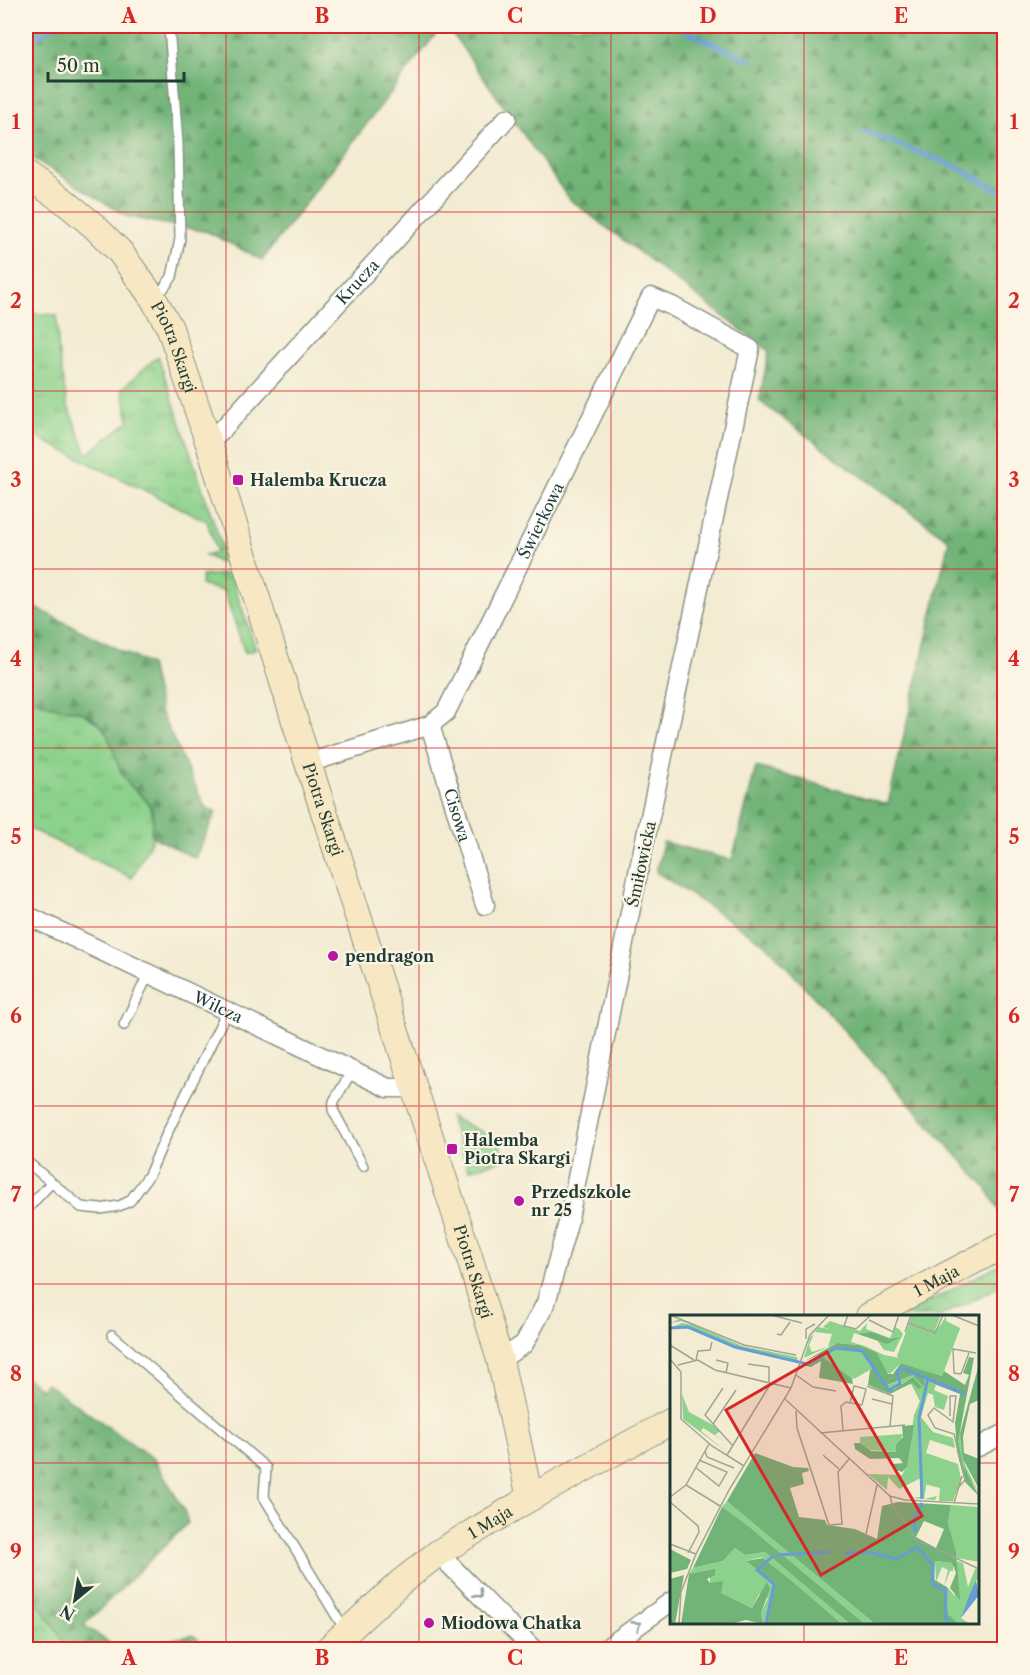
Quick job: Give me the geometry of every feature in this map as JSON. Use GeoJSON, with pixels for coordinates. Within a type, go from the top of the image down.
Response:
{"type":"FeatureCollection","features":[{"type":"Feature","properties":{"kind":"street","name":"Krucza"},"geometry":{"type":"LineString","coordinates":[[209,444],[507,118]]}},
{"type":"Feature","properties":{"kind":"street","name":"Piotra Skargi"},"geometry":{"type":"LineString","coordinates":[[26,174],[64,201],[120,252],[153,298],[170,328],[209,444],[308,764],[465,1245],[500,1360],[530,1498]]}},
{"type":"Feature","properties":{"kind":"street","name":"Świerkowa"},"geometry":{"type":"LineString","coordinates":[[308,764],[430,725],[446,712],[651,297],[750,349]]}},
{"type":"Feature","properties":{"kind":"street","name":"Śmiłowicka"},"geometry":{"type":"LineString","coordinates":[[500,1360],[524,1344],[546,1303],[568,1223],[643,850],[750,349]]}},
{"type":"Feature","properties":{"kind":"street","name":"Cisowa"},"geometry":{"type":"LineString","coordinates":[[430,725],[485,905]]}},
{"type":"Feature","properties":{"kind":"street","name":"Wilcza"},"geometry":{"type":"LineString","coordinates":[[26,915],[388,1088],[401,1088],[412,1084]]}},
{"type":"Feature","properties":{"kind":"street","name":"1 Maja"},"geometry":{"type":"LineString","coordinates":[[873,1315],[1005,1245]]}},
{"type":"Feature","properties":{"kind":"street","name":"1 Maja"},"geometry":{"type":"LineString","coordinates":[[327,1650],[401,1582],[438,1553],[530,1498],[670,1422]]}},
{"type":"Feature","properties":{"kind":"street"},"geometry":{"type":"LineString","coordinates":[[979,1447],[1005,1434]]}},
{"type":"Feature","properties":{"kind":"street"},"geometry":{"type":"LineString","coordinates":[[438,1553],[534,1650]]}},
{"type":"Feature","properties":{"kind":"street"},"geometry":{"type":"LineString","coordinates":[[604,1650],[670,1602]]}},
{"type":"Feature","properties":{"kind":"lane"},"geometry":{"type":"LineString","coordinates":[[153,298],[172,277],[180,239],[178,144],[169,26]]}},
{"type":"Feature","properties":{"kind":"lane"},"geometry":{"type":"LineString","coordinates":[[124,1025],[149,973]]}},
{"type":"Feature","properties":{"kind":"lane"},"geometry":{"type":"LineString","coordinates":[[26,1161],[73,1202],[88,1209],[119,1206],[130,1201],[149,1175],[227,1011]]}},
{"type":"Feature","properties":{"kind":"lane"},"geometry":{"type":"LineString","coordinates":[[352,1071],[334,1101],[333,1110],[363,1166]]}},
{"type":"Feature","properties":{"kind":"lane"},"geometry":{"type":"LineString","coordinates":[[26,1210],[51,1183]]}},
{"type":"Feature","properties":{"kind":"lane"},"geometry":{"type":"LineString","coordinates":[[112,1335],[266,1468],[264,1497],[346,1632]]}},
{"type":"Feature","properties":{"kind":"green space"},"geometry":{"type":"Polygon","coordinates":[[[26,26],[442,26],[262,260],[208,232],[128,217],[26,154],[26,26]]]}},
{"type":"Feature","properties":{"kind":"green space"},"geometry":{"type":"Polygon","coordinates":[[[447,26],[1004,26],[1003,1218],[987,1189],[767,945],[656,872],[663,842],[732,860],[756,767],[888,804],[949,540],[759,401],[769,351],[569,199],[447,26]]]}},
{"type":"Feature","properties":{"kind":"green space"},"geometry":{"type":"Polygon","coordinates":[[[26,313],[57,315],[58,348],[67,404],[87,454],[129,421],[122,389],[158,356],[227,562],[218,562],[205,555],[217,552],[207,521],[26,432],[26,313]]]}},
{"type":"Feature","properties":{"kind":"green space"},"geometry":{"type":"Polygon","coordinates":[[[230,573],[256,649],[245,653],[224,591],[201,585],[202,576],[230,573]]]}},
{"type":"Feature","properties":{"kind":"green space"},"geometry":{"type":"Polygon","coordinates":[[[26,603],[150,665],[161,713],[205,807],[216,812],[195,858],[153,837],[153,813],[150,805],[121,773],[108,736],[95,720],[82,712],[50,705],[26,696],[26,603]]]}},
{"type":"Feature","properties":{"kind":"green space"},"geometry":{"type":"Polygon","coordinates":[[[26,696],[49,705],[81,712],[101,725],[107,733],[125,779],[144,797],[151,809],[153,820],[151,831],[153,837],[132,878],[26,827],[26,696]]]}},
{"type":"Feature","properties":{"kind":"green space"},"geometry":{"type":"Polygon","coordinates":[[[450,1117],[498,1139],[505,1159],[468,1170],[450,1117]]]}},
{"type":"Feature","properties":{"kind":"green space"},"geometry":{"type":"Polygon","coordinates":[[[1004,1262],[1004,1284],[943,1315],[904,1315],[1004,1262]]]}},
{"type":"Feature","properties":{"kind":"green space"},"geometry":{"type":"Polygon","coordinates":[[[26,1377],[41,1389],[46,1383],[155,1460],[184,1510],[188,1523],[84,1625],[118,1649],[65,1649],[58,1631],[26,1586],[26,1377]]]}},
{"type":"Feature","properties":{"kind":"green space"},"geometry":{"type":"Polygon","coordinates":[[[26,1586],[58,1631],[65,1649],[26,1649],[26,1586]]]}},
{"type":"Feature","properties":{"kind":"green space"},"geometry":{"type":"Polygon","coordinates":[[[193,1635],[211,1649],[123,1649],[193,1635]]]}},
{"type":"Feature","properties":{"kind":"waterway"},"geometry":{"type":"LineString","coordinates":[[26,42],[55,26]]}},
{"type":"Feature","properties":{"kind":"waterway"},"geometry":{"type":"LineString","coordinates":[[674,26],[750,60]]}},
{"type":"Feature","properties":{"kind":"waterway"},"geometry":{"type":"LineString","coordinates":[[862,131],[957,167],[1004,193]]}},
{"type":"Feature","properties":{"kind":"place","name":"Halemba Krucza"},"geometry":{"type":"Point","coordinates":[238,480]}},
{"type":"Feature","properties":{"kind":"place","name":"pendragon"},"geometry":{"type":"Point","coordinates":[333,956]}},
{"type":"Feature","properties":{"kind":"place","name":"Halemba Piotra Skargi"},"geometry":{"type":"Point","coordinates":[452,1149]}},
{"type":"Feature","properties":{"kind":"place","name":"Przedszkole nr 25"},"geometry":{"type":"Point","coordinates":[519,1201]}},
{"type":"Feature","properties":{"kind":"place","name":"Miodowa Chatka"},"geometry":{"type":"Point","coordinates":[429,1623]}}]}
